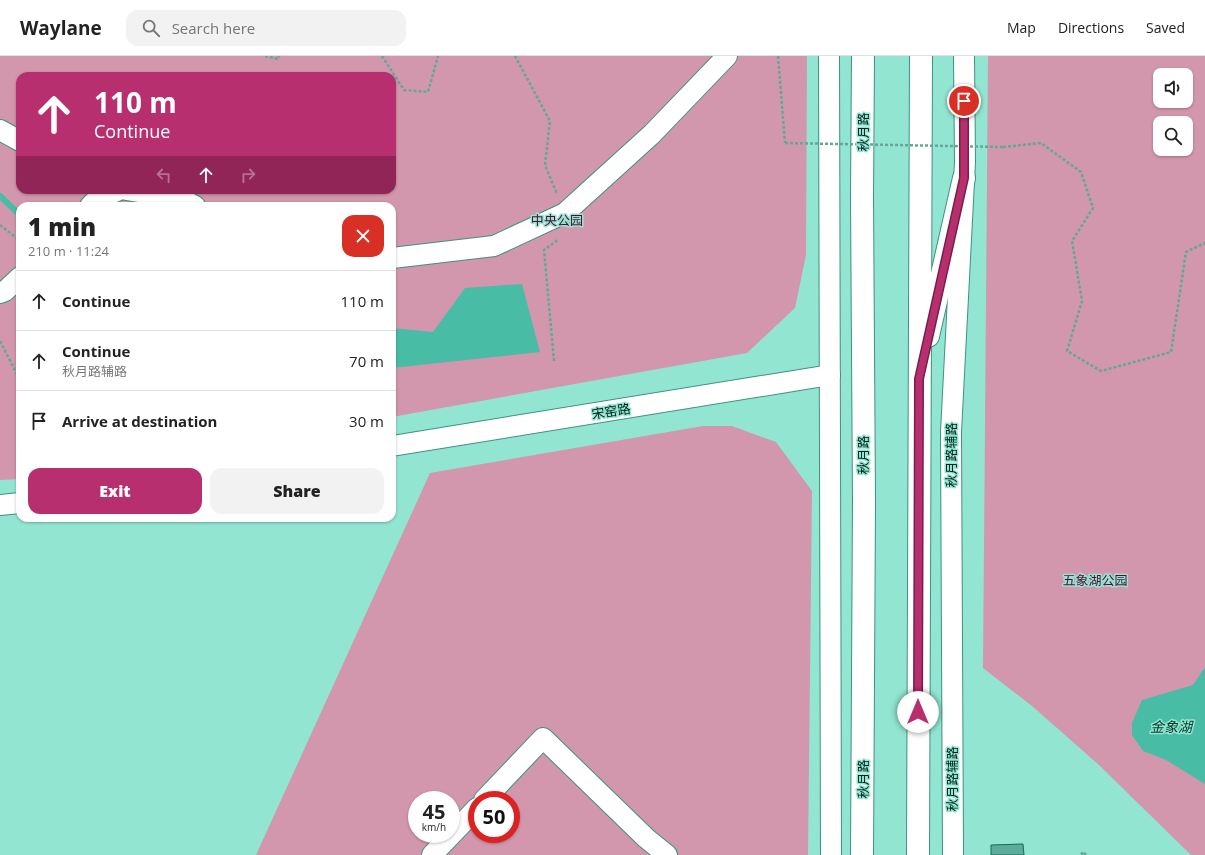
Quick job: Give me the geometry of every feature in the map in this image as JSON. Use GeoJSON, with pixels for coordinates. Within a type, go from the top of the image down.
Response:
{"type":"FeatureCollection","features":[{"type":"Feature","properties":{"kind":"main road","name":"秋月路"},"geometry":{"type":"LineString","coordinates":[[862,855],[864,502],[862,197],[863,56]]}},
{"type":"Feature","properties":{"kind":"main road"},"geometry":{"type":"LineString","coordinates":[[918,855],[921,56]]}},
{"type":"Feature","properties":{"kind":"main road"},"geometry":{"type":"LineString","coordinates":[[919,379],[964,178]]}},
{"type":"Feature","properties":{"kind":"street"},"geometry":{"type":"LineString","coordinates":[[396,258],[494,246],[565,213],[652,134],[727,56]]}},
{"type":"Feature","properties":{"kind":"street"},"geometry":{"type":"LineString","coordinates":[[829,56],[831,855]]}},
{"type":"Feature","properties":{"kind":"street","name":"秋月路辅路"},"geometry":{"type":"LineString","coordinates":[[953,855],[951,432],[964,178],[964,56]]}},
{"type":"Feature","properties":{"kind":"street"},"geometry":{"type":"LineString","coordinates":[[0,130],[16,139]]}},
{"type":"Feature","properties":{"kind":"street"},"geometry":{"type":"LineString","coordinates":[[88,199],[105,194]]}},
{"type":"Feature","properties":{"kind":"street"},"geometry":{"type":"LineString","coordinates":[[151,194],[182,199],[188,202]]}},
{"type":"Feature","properties":{"kind":"street"},"geometry":{"type":"LineString","coordinates":[[0,293],[5,292],[16,281]]}},
{"type":"Feature","properties":{"kind":"street","name":"宋窑路"},"geometry":{"type":"LineString","coordinates":[[396,445],[830,375]]}},
{"type":"Feature","properties":{"kind":"street"},"geometry":{"type":"LineString","coordinates":[[0,505],[16,503]]}},
{"type":"Feature","properties":{"kind":"street"},"geometry":{"type":"LineString","coordinates":[[493,791],[543,738],[646,838],[667,855]]}},
{"type":"Feature","properties":{"kind":"street"},"geometry":{"type":"LineString","coordinates":[[432,855],[468,817]]}},
{"type":"Feature","properties":{"kind":"path"},"geometry":{"type":"LineString","coordinates":[[266,56],[278,59],[279,56]]}},
{"type":"Feature","properties":{"kind":"path"},"geometry":{"type":"LineString","coordinates":[[382,56],[392,72]]}},
{"type":"Feature","properties":{"kind":"path"},"geometry":{"type":"LineString","coordinates":[[396,78],[404,90],[428,92],[438,56]]}},
{"type":"Feature","properties":{"kind":"path"},"geometry":{"type":"LineString","coordinates":[[514,56],[550,121],[544,165],[565,213]]}},
{"type":"Feature","properties":{"kind":"path"},"geometry":{"type":"LineString","coordinates":[[778,56],[785,143],[1003,147],[1041,143],[1081,172],[1093,208],[1072,240],[1082,301],[1067,351],[1101,371],[1171,352],[1186,252],[1205,243]]}},
{"type":"Feature","properties":{"kind":"path"},"geometry":{"type":"LineString","coordinates":[[0,225],[16,238]]}},
{"type":"Feature","properties":{"kind":"path"},"geometry":{"type":"LineString","coordinates":[[554,362],[544,250],[563,236]]}},
{"type":"Feature","properties":{"kind":"path"},"geometry":{"type":"LineString","coordinates":[[0,341],[16,372]]}},
{"type":"Feature","properties":{"kind":"path"},"geometry":{"type":"LineString","coordinates":[[1082,855],[1082,852],[1087,855]]}},
{"type":"Feature","properties":{"kind":"green space","name":"中央公园"},"geometry":{"type":"Polygon","coordinates":[[[0,56],[807,56],[806,255],[795,308],[747,353],[396,416],[396,202],[16,202],[16,479],[0,480],[0,56]]]}},
{"type":"Feature","properties":{"kind":"green space","name":"五象湖公园"},"geometry":{"type":"Polygon","coordinates":[[[988,56],[1205,56],[1205,855],[1191,855],[1099,765],[1032,706],[983,668],[988,56]]]}},
{"type":"Feature","properties":{"kind":"green space"},"geometry":{"type":"Polygon","coordinates":[[[703,426],[732,426],[776,442],[812,491],[808,855],[256,855],[430,473],[703,426]]]}},
{"type":"Feature","properties":{"kind":"water"},"geometry":{"type":"Polygon","coordinates":[[[522,284],[540,352],[396,368],[396,328],[433,332],[465,288],[522,284]]]}},
{"type":"Feature","properties":{"kind":"water","name":"金象湖"},"geometry":{"type":"Polygon","coordinates":[[[1205,667],[1205,784],[1166,760],[1143,751],[1132,735],[1132,723],[1142,700],[1193,685],[1205,667]]]}},
{"type":"Feature","properties":{"kind":"building"},"geometry":{"type":"Polygon","coordinates":[[[1023,844],[1024,855],[991,855],[991,845],[1023,844]]]}},
{"type":"Feature","properties":{"kind":"waterway"},"geometry":{"type":"LineString","coordinates":[[0,196],[16,211]]}},
{"type":"Feature","properties":{"kind":"route"},"geometry":{"type":"LineString","coordinates":[[918,712],[919,379],[964,178],[964,101]]}}]}
